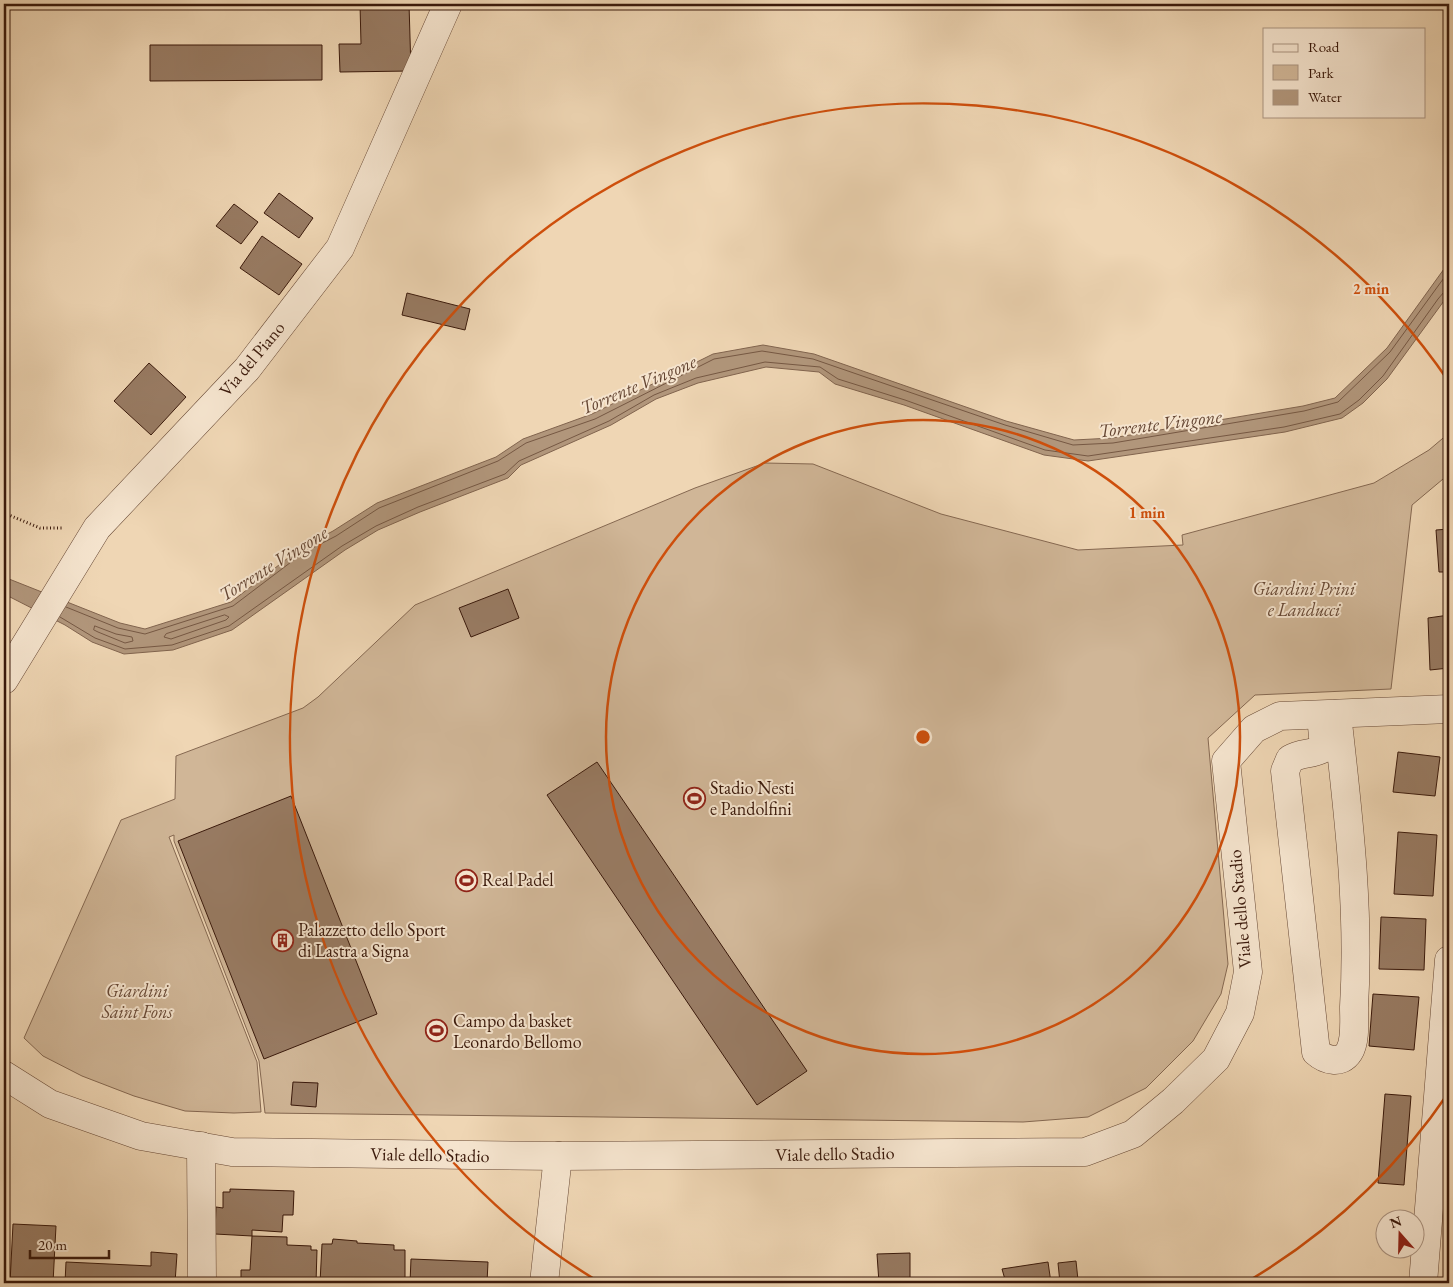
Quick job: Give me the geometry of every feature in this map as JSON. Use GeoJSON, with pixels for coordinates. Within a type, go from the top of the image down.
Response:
{"type":"FeatureCollection","features":[{"type":"Feature","properties":{"kind":"street","name":"Via del Piano"},"geometry":{"type":"LineString","coordinates":[[4,680],[90,539],[247,369],[340,248],[448,4]]}},
{"type":"Feature","properties":{"kind":"street","name":"Viale dello Stadio"},"geometry":{"type":"LineString","coordinates":[[4,1074],[50,1104],[141,1136],[232,1152],[558,1156],[1085,1152],[1133,1134],[1173,1101],[1216,1059],[1240,1013],[1248,972],[1226,761],[1254,729],[1280,716],[1449,709]]}},
{"type":"Feature","properties":{"kind":"street"},"geometry":{"type":"LineString","coordinates":[[1329,714],[1355,889],[1356,964],[1353,1039],[1350,1052],[1344,1058],[1334,1060],[1324,1059],[1316,1052],[1285,771],[1290,759],[1300,754],[1317,752],[1324,748],[1329,714]]}},
{"type":"Feature","properties":{"kind":"street"},"geometry":{"type":"LineString","coordinates":[[1422,1283],[1449,960]]}},
{"type":"Feature","properties":{"kind":"street"},"geometry":{"type":"LineString","coordinates":[[201,1146],[202,1283]]}},
{"type":"Feature","properties":{"kind":"street"},"geometry":{"type":"LineString","coordinates":[[544,1283],[558,1156]]}},
{"type":"Feature","properties":{"kind":"path"},"geometry":{"type":"LineString","coordinates":[[4,512],[40,528],[90,539]]}},
{"type":"Feature","properties":{"kind":"green space","name":"Stadio Nesti e Pandolfini"},"geometry":{"type":"Polygon","coordinates":[[[1449,433],[1449,474],[1412,505],[1391,689],[1255,695],[1208,738],[1228,964],[1221,994],[1193,1041],[1146,1088],[1088,1117],[1023,1122],[265,1113],[259,1061],[174,841],[174,835],[169,837],[257,1062],[261,1112],[185,1111],[134,1096],[82,1076],[43,1056],[24,1038],[121,820],[175,799],[176,756],[303,708],[318,697],[415,605],[695,488],[765,463],[813,464],[941,514],[1078,550],[1183,545],[1182,535],[1374,483],[1429,450],[1449,433]]]}},
{"type":"Feature","properties":{"kind":"water"},"geometry":{"type":"Polygon","coordinates":[[[1449,262],[1449,294],[1387,379],[1363,403],[1342,418],[1285,432],[1088,461],[1044,455],[904,405],[835,384],[819,372],[766,367],[698,383],[656,399],[611,425],[521,465],[508,478],[378,530],[345,550],[232,630],[173,650],[124,654],[92,642],[65,625],[4,595],[4,577],[120,623],[145,629],[231,602],[301,548],[333,531],[377,503],[496,457],[523,439],[592,414],[713,354],[763,345],[814,354],[1006,421],[1074,440],[1112,438],[1303,406],[1335,398],[1387,348],[1449,262]]]}},
{"type":"Feature","properties":{"kind":"building"},"geometry":{"type":"Polygon","coordinates":[[[360,4],[409,4],[411,71],[340,72],[339,44],[361,44],[360,4]]]}},
{"type":"Feature","properties":{"kind":"building"},"geometry":{"type":"Polygon","coordinates":[[[150,45],[322,45],[322,80],[150,81],[150,45]]]}},
{"type":"Feature","properties":{"kind":"building"},"geometry":{"type":"Polygon","coordinates":[[[279,193],[313,218],[299,238],[264,213],[279,193]]]}},
{"type":"Feature","properties":{"kind":"building"},"geometry":{"type":"Polygon","coordinates":[[[234,204],[258,222],[241,244],[216,226],[234,204]]]}},
{"type":"Feature","properties":{"kind":"building"},"geometry":{"type":"Polygon","coordinates":[[[262,236],[302,264],[279,295],[240,268],[262,236]]]}},
{"type":"Feature","properties":{"kind":"building"},"geometry":{"type":"Polygon","coordinates":[[[407,293],[470,309],[465,330],[402,315],[407,293]]]}},
{"type":"Feature","properties":{"kind":"building"},"geometry":{"type":"Polygon","coordinates":[[[149,363],[186,397],[151,435],[114,401],[149,363]]]}},
{"type":"Feature","properties":{"kind":"building"},"geometry":{"type":"Polygon","coordinates":[[[1449,529],[1449,572],[1439,572],[1436,530],[1449,529]]]}},
{"type":"Feature","properties":{"kind":"building"},"geometry":{"type":"Polygon","coordinates":[[[508,589],[519,618],[471,637],[459,608],[508,589]]]}},
{"type":"Feature","properties":{"kind":"building"},"geometry":{"type":"Polygon","coordinates":[[[1449,615],[1449,668],[1430,670],[1428,618],[1449,615]]]}},
{"type":"Feature","properties":{"kind":"building"},"geometry":{"type":"Polygon","coordinates":[[[1398,752],[1440,757],[1435,796],[1393,792],[1398,752]]]}},
{"type":"Feature","properties":{"kind":"building"},"geometry":{"type":"Polygon","coordinates":[[[597,762],[807,1071],[757,1105],[547,795],[597,762]]]}},
{"type":"Feature","properties":{"kind":"building","name":"Palazzetto dello Sport di Lastra a Signa"},"geometry":{"type":"Polygon","coordinates":[[[291,796],[377,1014],[264,1059],[178,841],[291,796]]]}},
{"type":"Feature","properties":{"kind":"building"},"geometry":{"type":"Polygon","coordinates":[[[1398,832],[1437,835],[1433,896],[1394,894],[1398,832]]]}},
{"type":"Feature","properties":{"kind":"building"},"geometry":{"type":"Polygon","coordinates":[[[1381,917],[1426,919],[1424,970],[1379,969],[1381,917]]]}},
{"type":"Feature","properties":{"kind":"building"},"geometry":{"type":"Polygon","coordinates":[[[1373,994],[1419,997],[1414,1050],[1369,1046],[1373,994]]]}},
{"type":"Feature","properties":{"kind":"building"},"geometry":{"type":"Polygon","coordinates":[[[293,1082],[318,1083],[316,1107],[291,1105],[293,1082]]]}},
{"type":"Feature","properties":{"kind":"building"},"geometry":{"type":"Polygon","coordinates":[[[1385,1094],[1411,1096],[1404,1185],[1378,1183],[1385,1094]]]}},
{"type":"Feature","properties":{"kind":"building"},"geometry":{"type":"Polygon","coordinates":[[[230,1189],[294,1191],[293,1215],[283,1215],[282,1232],[252,1230],[252,1236],[215,1234],[216,1207],[223,1208],[223,1192],[230,1192],[230,1189]]]}},
{"type":"Feature","properties":{"kind":"building"},"geometry":{"type":"Polygon","coordinates":[[[1449,1202],[1449,1244],[1445,1244],[1449,1202]]]}},
{"type":"Feature","properties":{"kind":"building"},"geometry":{"type":"Polygon","coordinates":[[[13,1224],[56,1226],[53,1283],[10,1283],[13,1224]]]}},
{"type":"Feature","properties":{"kind":"building"},"geometry":{"type":"Polygon","coordinates":[[[252,1236],[287,1237],[287,1245],[311,1246],[311,1250],[317,1250],[316,1283],[241,1283],[241,1270],[250,1270],[252,1236]]]}},
{"type":"Feature","properties":{"kind":"building"},"geometry":{"type":"Polygon","coordinates":[[[333,1239],[357,1241],[357,1243],[394,1245],[394,1250],[405,1250],[405,1283],[320,1283],[322,1244],[332,1244],[333,1239]]]}},
{"type":"Feature","properties":{"kind":"building"},"geometry":{"type":"Polygon","coordinates":[[[151,1252],[177,1254],[175,1283],[65,1283],[66,1262],[151,1266],[151,1252]]]}},
{"type":"Feature","properties":{"kind":"building"},"geometry":{"type":"Polygon","coordinates":[[[910,1253],[910,1283],[879,1283],[877,1254],[910,1253]]]}},
{"type":"Feature","properties":{"kind":"building"},"geometry":{"type":"Polygon","coordinates":[[[411,1259],[488,1262],[487,1283],[410,1283],[411,1259]]]}},
{"type":"Feature","properties":{"kind":"building"},"geometry":{"type":"Polygon","coordinates":[[[1076,1261],[1078,1280],[1060,1283],[1058,1263],[1076,1261]]]}},
{"type":"Feature","properties":{"kind":"building"},"geometry":{"type":"Polygon","coordinates":[[[1048,1262],[1051,1283],[1006,1283],[1002,1269],[1048,1262]]]}},
{"type":"Feature","properties":{"kind":"place","name":"Stadio Nesti e Pandolfini"},"geometry":{"type":"Point","coordinates":[694,798]}},
{"type":"Feature","properties":{"kind":"place","name":"Real Padel"},"geometry":{"type":"Point","coordinates":[466,880]}},
{"type":"Feature","properties":{"kind":"place","name":"Palazzetto dello Sport di Lastra a Signa"},"geometry":{"type":"Point","coordinates":[282,940]}},
{"type":"Feature","properties":{"kind":"place","name":"Campo da basket Leonardo Bellomo"},"geometry":{"type":"Point","coordinates":[437,1031]}},
{"type":"Feature","properties":{"kind":"water label","name":"Torrente Vingone"},"geometry":{"type":"Point","coordinates":[638,384]}},
{"type":"Feature","properties":{"kind":"water label","name":"Torrente Vingone"},"geometry":{"type":"Point","coordinates":[1160,423]}},
{"type":"Feature","properties":{"kind":"water label","name":"Torrente Vingone"},"geometry":{"type":"Point","coordinates":[273,563]}},
{"type":"Feature","properties":{"kind":"park label","name":"Giardini Prini e Landucci"},"geometry":{"type":"Point","coordinates":[1304,599]}},
{"type":"Feature","properties":{"kind":"park label","name":"Giardini Saint Fons"},"geometry":{"type":"Point","coordinates":[137,1001]}}]}
